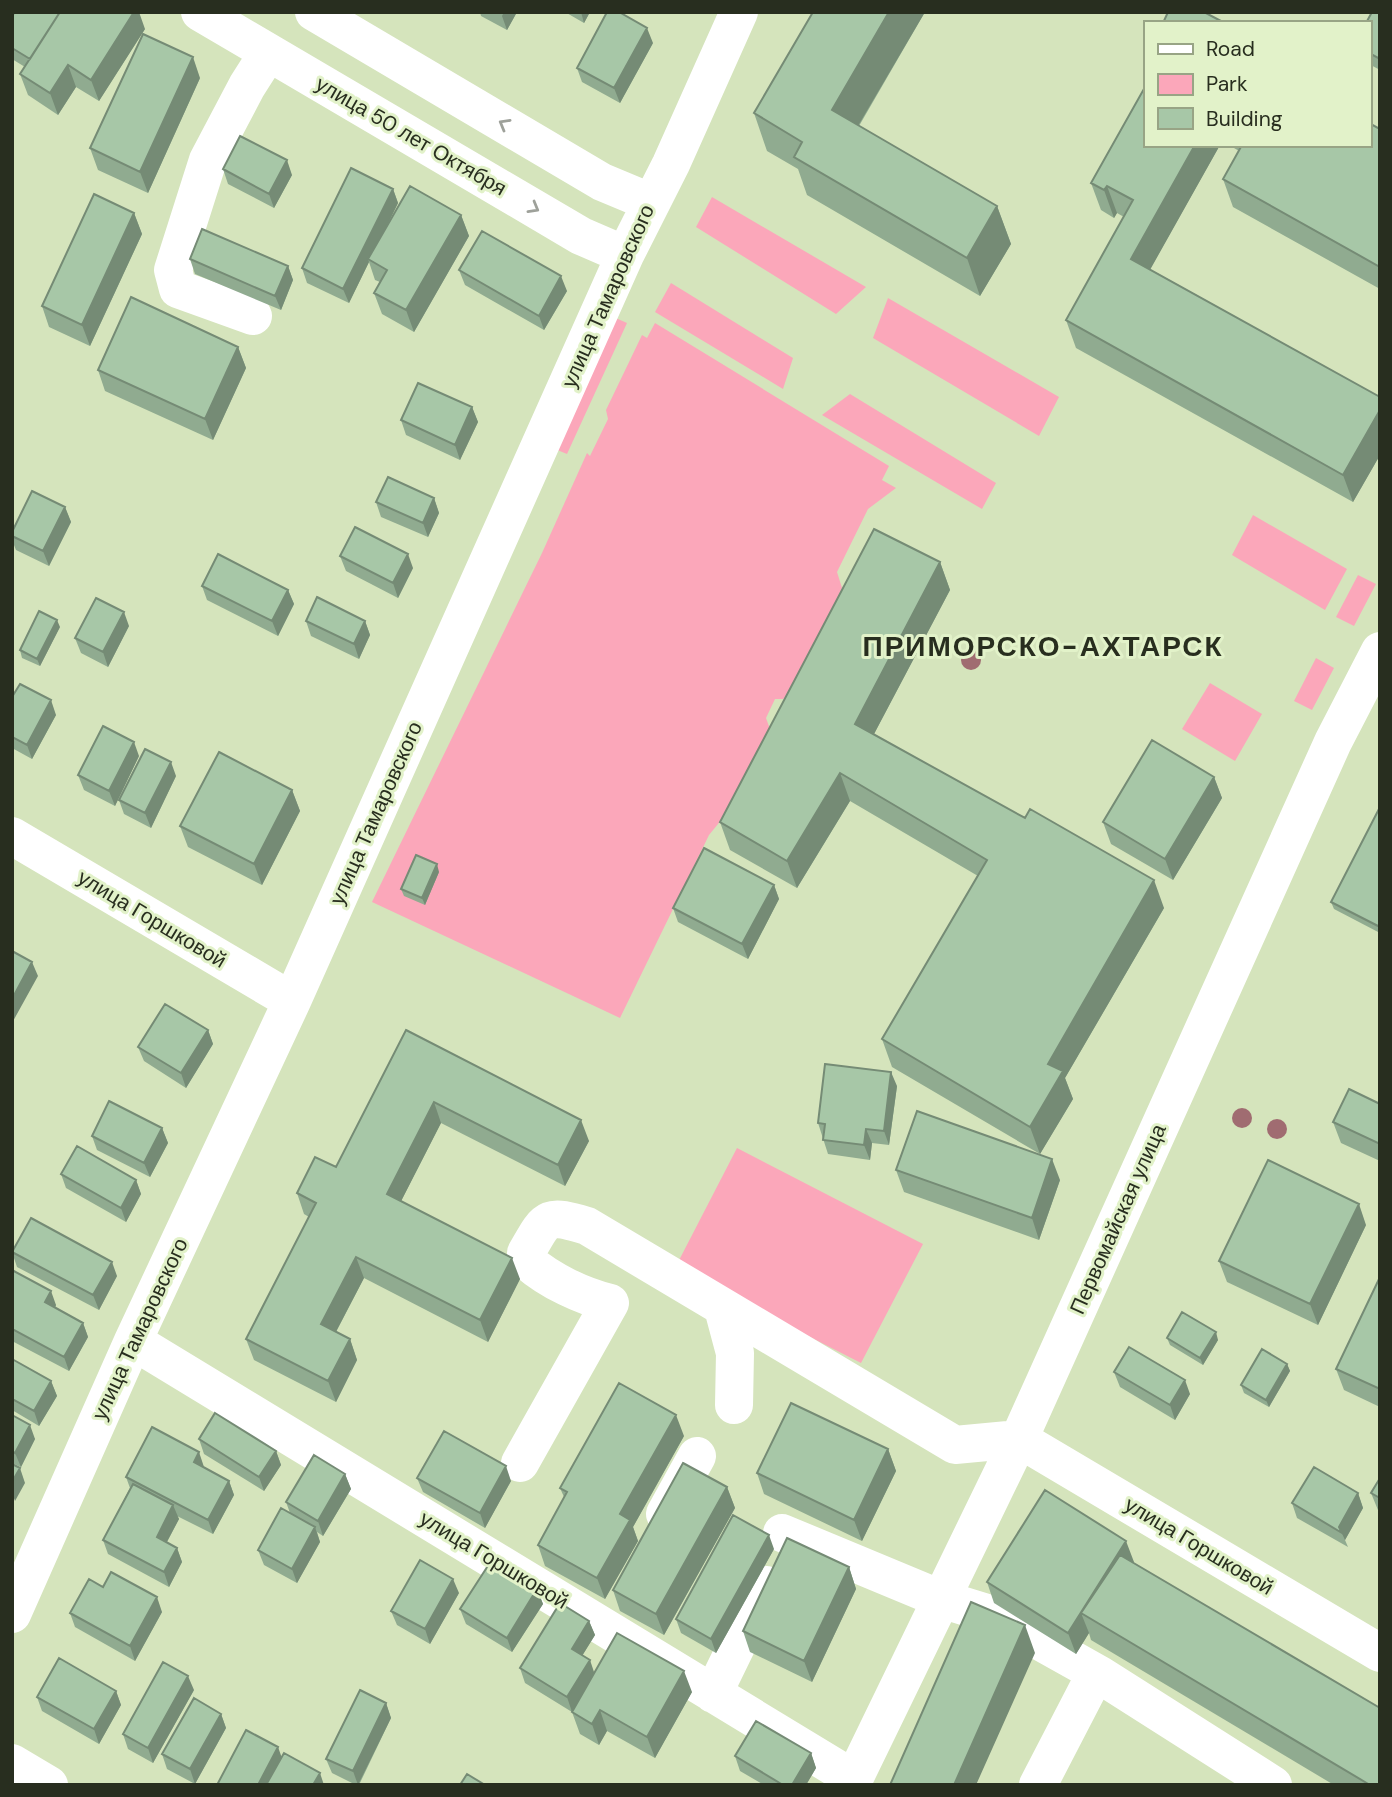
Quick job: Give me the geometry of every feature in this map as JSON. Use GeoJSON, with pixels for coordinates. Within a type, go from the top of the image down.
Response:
{"type":"FeatureCollection","features":[{"type":"Feature","properties":{"kind":"street","name":"улица 50 лет Октября"},"geometry":{"type":"LineString","coordinates":[[200,12],[581,236],[625,255]]}},
{"type":"Feature","properties":{"kind":"street"},"geometry":{"type":"LineString","coordinates":[[314,12],[602,182],[650,202]]}},
{"type":"Feature","properties":{"kind":"street","name":"улица Тамаровского"},"geometry":{"type":"LineString","coordinates":[[12,1614],[133,1340],[292,1001],[625,255],[671,164],[739,12]]}},
{"type":"Feature","properties":{"kind":"street"},"geometry":{"type":"LineString","coordinates":[[253,316],[178,289],[173,270],[208,160],[268,52]]}},
{"type":"Feature","properties":{"kind":"street","name":"Первомайская улица"},"geometry":{"type":"LineString","coordinates":[[852,1782],[1019,1439],[1327,754],[1376,668]]}},
{"type":"Feature","properties":{"kind":"street","name":"улица Горшковой"},"geometry":{"type":"LineString","coordinates":[[12,836],[292,1001]]}},
{"type":"Feature","properties":{"kind":"street"},"geometry":{"type":"LineString","coordinates":[[520,1463],[610,1303],[585,1296],[550,1278],[528,1262],[526,1253],[542,1224],[559,1218],[587,1226],[955,1445],[1019,1439]]}},
{"type":"Feature","properties":{"kind":"street"},"geometry":{"type":"LineString","coordinates":[[723,1308],[735,1353],[734,1405]]}},
{"type":"Feature","properties":{"kind":"street","name":"улица Горшковой"},"geometry":{"type":"LineString","coordinates":[[133,1340],[611,1614],[713,1694],[852,1782]]}},
{"type":"Feature","properties":{"kind":"street","name":"улица Горшковой"},"geometry":{"type":"LineString","coordinates":[[1019,1439],[1380,1653]]}},
{"type":"Feature","properties":{"kind":"street"},"geometry":{"type":"LineString","coordinates":[[650,1541],[697,1456]]}},
{"type":"Feature","properties":{"kind":"street"},"geometry":{"type":"LineString","coordinates":[[713,1694],[780,1546],[993,1615],[1096,1673],[1273,1785]]}},
{"type":"Feature","properties":{"kind":"street"},"geometry":{"type":"LineString","coordinates":[[1038,1785],[1096,1673]]}},
{"type":"Feature","properties":{"kind":"street"},"geometry":{"type":"LineString","coordinates":[[12,1763],[49,1785]]}},
{"type":"Feature","properties":{"kind":"green space"},"geometry":{"type":"Polygon","coordinates":[[[712,197],[866,287],[836,314],[696,227],[712,197]]]}},
{"type":"Feature","properties":{"kind":"green space"},"geometry":{"type":"Polygon","coordinates":[[[671,283],[793,358],[783,389],[655,312],[671,283]]]}},
{"type":"Feature","properties":{"kind":"green space"},"geometry":{"type":"Polygon","coordinates":[[[888,298],[1059,397],[1039,436],[873,338],[888,298]]]}},
{"type":"Feature","properties":{"kind":"green space"},"geometry":{"type":"Polygon","coordinates":[[[611,316],[627,323],[567,454],[550,447],[611,316]]]}},
{"type":"Feature","properties":{"kind":"green space"},"geometry":{"type":"Polygon","coordinates":[[[655,323],[889,466],[882,480],[896,488],[868,509],[837,572],[842,588],[804,680],[783,699],[775,699],[766,718],[771,732],[736,802],[709,835],[620,1018],[372,902],[542,553],[587,453],[590,456],[608,419],[606,410],[642,335],[647,338],[655,323]]]}},
{"type":"Feature","properties":{"kind":"green space"},"geometry":{"type":"Polygon","coordinates":[[[850,394],[996,483],[982,509],[822,415],[850,394]]]}},
{"type":"Feature","properties":{"kind":"green space"},"geometry":{"type":"Polygon","coordinates":[[[1253,515],[1347,569],[1325,610],[1232,555],[1253,515]]]}},
{"type":"Feature","properties":{"kind":"green space"},"geometry":{"type":"Polygon","coordinates":[[[1358,575],[1376,584],[1354,626],[1336,617],[1358,575]]]}},
{"type":"Feature","properties":{"kind":"green space"},"geometry":{"type":"Polygon","coordinates":[[[1316,658],[1334,668],[1312,710],[1294,701],[1316,658]]]}},
{"type":"Feature","properties":{"kind":"green space"},"geometry":{"type":"Polygon","coordinates":[[[1210,683],[1262,714],[1235,761],[1182,729],[1210,683]]]}},
{"type":"Feature","properties":{"kind":"green space"},"geometry":{"type":"Polygon","coordinates":[[[737,1148],[923,1244],[861,1363],[675,1268],[737,1148]]]}},
{"type":"Feature","properties":{"kind":"building"},"geometry":{"type":"Polygon","coordinates":[[[15,12],[60,12],[30,59],[12,48],[12,16],[15,12]]]}},
{"type":"Feature","properties":{"kind":"building"},"geometry":{"type":"Polygon","coordinates":[[[60,12],[134,12],[91,80],[68,65],[50,93],[20,74],[60,12]]]}},
{"type":"Feature","properties":{"kind":"building"},"geometry":{"type":"Polygon","coordinates":[[[607,12],[619,12],[647,28],[614,88],[577,68],[607,12]]]}},
{"type":"Feature","properties":{"kind":"building"},"geometry":{"type":"Polygon","coordinates":[[[813,12],[889,12],[832,110],[997,206],[967,258],[794,157],[802,142],[754,113],[813,12]]]}},
{"type":"Feature","properties":{"kind":"building"},"geometry":{"type":"Polygon","coordinates":[[[1168,12],[1204,12],[1221,21],[1164,21],[1168,12]]]}},
{"type":"Feature","properties":{"kind":"building"},"geometry":{"type":"Polygon","coordinates":[[[1372,12],[1380,12],[1380,59],[1371,54],[1371,21],[1367,21],[1372,12]]]}},
{"type":"Feature","properties":{"kind":"building"},"geometry":{"type":"Polygon","coordinates":[[[143,34],[193,57],[140,172],[90,148],[143,34]]]}},
{"type":"Feature","properties":{"kind":"building"},"geometry":{"type":"Polygon","coordinates":[[[1144,89],[1144,147],[1194,147],[1131,259],[1380,397],[1380,410],[1343,475],[1066,320],[1133,200],[1107,186],[1104,190],[1091,183],[1144,89]]]}},
{"type":"Feature","properties":{"kind":"building"},"geometry":{"type":"Polygon","coordinates":[[[1371,124],[1380,129],[1380,267],[1223,179],[1241,147],[1371,147],[1371,124]]]}},
{"type":"Feature","properties":{"kind":"building"},"geometry":{"type":"Polygon","coordinates":[[[240,136],[287,160],[269,194],[223,169],[240,136]]]}},
{"type":"Feature","properties":{"kind":"building"},"geometry":{"type":"Polygon","coordinates":[[[351,168],[393,189],[343,289],[302,268],[351,168]]]}},
{"type":"Feature","properties":{"kind":"building"},"geometry":{"type":"Polygon","coordinates":[[[410,186],[461,215],[406,310],[374,293],[387,270],[368,259],[410,186]]]}},
{"type":"Feature","properties":{"kind":"building"},"geometry":{"type":"Polygon","coordinates":[[[94,194],[134,213],[82,325],[42,306],[94,194]]]}},
{"type":"Feature","properties":{"kind":"building"},"geometry":{"type":"Polygon","coordinates":[[[202,229],[288,266],[275,296],[190,259],[202,229]]]}},
{"type":"Feature","properties":{"kind":"building"},"geometry":{"type":"Polygon","coordinates":[[[482,231],[561,276],[539,316],[459,270],[482,231]]]}},
{"type":"Feature","properties":{"kind":"building"},"geometry":{"type":"Polygon","coordinates":[[[131,297],[238,347],[205,419],[98,370],[131,297]]]}},
{"type":"Feature","properties":{"kind":"building"},"geometry":{"type":"Polygon","coordinates":[[[418,383],[472,407],[455,445],[401,420],[418,383]]]}},
{"type":"Feature","properties":{"kind":"building"},"geometry":{"type":"Polygon","coordinates":[[[388,477],[434,498],[423,523],[376,502],[388,477]]]}},
{"type":"Feature","properties":{"kind":"building"},"geometry":{"type":"Polygon","coordinates":[[[32,491],[65,507],[43,551],[12,536],[32,491]]]}},
{"type":"Feature","properties":{"kind":"building"},"geometry":{"type":"Polygon","coordinates":[[[355,527],[408,554],[393,583],[340,556],[355,527]]]}},
{"type":"Feature","properties":{"kind":"building"},"geometry":{"type":"Polygon","coordinates":[[[874,529],[940,562],[855,724],[1025,818],[1030,809],[1154,880],[1048,1064],[1063,1071],[1030,1127],[882,1039],[987,860],[840,773],[787,861],[720,822],[874,529]]]}},
{"type":"Feature","properties":{"kind":"building"},"geometry":{"type":"Polygon","coordinates":[[[218,554],[288,590],[272,621],[202,586],[218,554]]]}},
{"type":"Feature","properties":{"kind":"building"},"geometry":{"type":"Polygon","coordinates":[[[317,597],[365,621],[354,644],[306,621],[317,597]]]}},
{"type":"Feature","properties":{"kind":"building"},"geometry":{"type":"Polygon","coordinates":[[[96,598],[124,612],[103,652],[75,638],[96,598]]]}},
{"type":"Feature","properties":{"kind":"building"},"geometry":{"type":"Polygon","coordinates":[[[39,611],[57,620],[37,659],[20,650],[39,611]]]}},
{"type":"Feature","properties":{"kind":"building"},"geometry":{"type":"Polygon","coordinates":[[[20,684],[51,700],[27,745],[12,737],[12,697],[20,684]]]}},
{"type":"Feature","properties":{"kind":"building"},"geometry":{"type":"Polygon","coordinates":[[[103,726],[134,742],[109,791],[78,775],[103,726]]]}},
{"type":"Feature","properties":{"kind":"building"},"geometry":{"type":"Polygon","coordinates":[[[1152,740],[1214,777],[1165,859],[1103,822],[1152,740]]]}},
{"type":"Feature","properties":{"kind":"building"},"geometry":{"type":"Polygon","coordinates":[[[145,749],[171,762],[145,813],[119,800],[145,749]]]}},
{"type":"Feature","properties":{"kind":"building"},"geometry":{"type":"Polygon","coordinates":[[[219,752],[292,790],[254,864],[180,826],[219,752]]]}},
{"type":"Feature","properties":{"kind":"building"},"geometry":{"type":"Polygon","coordinates":[[[1380,807],[1380,927],[1331,902],[1380,807]]]}},
{"type":"Feature","properties":{"kind":"building"},"geometry":{"type":"Polygon","coordinates":[[[704,848],[774,885],[742,944],[673,908],[704,848]]]}},
{"type":"Feature","properties":{"kind":"building"},"geometry":{"type":"Polygon","coordinates":[[[416,855],[437,864],[422,898],[401,889],[416,855]]]}},
{"type":"Feature","properties":{"kind":"building"},"geometry":{"type":"Polygon","coordinates":[[[12,951],[32,962],[12,999],[12,951]]]}},
{"type":"Feature","properties":{"kind":"building"},"geometry":{"type":"Polygon","coordinates":[[[165,1004],[208,1030],[181,1073],[138,1047],[165,1004]]]}},
{"type":"Feature","properties":{"kind":"building"},"geometry":{"type":"Polygon","coordinates":[[[406,1030],[581,1120],[558,1165],[434,1102],[387,1194],[512,1258],[480,1320],[356,1257],[321,1324],[350,1339],[328,1381],[246,1339],[316,1203],[297,1193],[315,1157],[336,1167],[406,1030]]]}},
{"type":"Feature","properties":{"kind":"building"},"geometry":{"type":"Polygon","coordinates":[[[825,1064],[891,1072],[884,1131],[866,1129],[864,1145],[823,1140],[825,1124],[818,1123],[825,1064]]]}},
{"type":"Feature","properties":{"kind":"building"},"geometry":{"type":"Polygon","coordinates":[[[1349,1089],[1380,1104],[1380,1144],[1333,1122],[1349,1089]]]}},
{"type":"Feature","properties":{"kind":"building"},"geometry":{"type":"Polygon","coordinates":[[[109,1101],[162,1128],[144,1163],[92,1136],[109,1101]]]}},
{"type":"Feature","properties":{"kind":"building"},"geometry":{"type":"Polygon","coordinates":[[[917,1111],[1052,1159],[1032,1218],[896,1170],[917,1111]]]}},
{"type":"Feature","properties":{"kind":"building"},"geometry":{"type":"Polygon","coordinates":[[[77,1146],[136,1180],[121,1208],[61,1174],[77,1146]]]}},
{"type":"Feature","properties":{"kind":"building"},"geometry":{"type":"Polygon","coordinates":[[[1268,1160],[1359,1204],[1310,1304],[1219,1261],[1268,1160]]]}},
{"type":"Feature","properties":{"kind":"building"},"geometry":{"type":"Polygon","coordinates":[[[31,1218],[112,1262],[93,1295],[12,1252],[31,1218]]]}},
{"type":"Feature","properties":{"kind":"building"},"geometry":{"type":"Polygon","coordinates":[[[12,1270],[51,1291],[45,1302],[83,1323],[64,1357],[12,1329],[12,1270]]]}},
{"type":"Feature","properties":{"kind":"building"},"geometry":{"type":"Polygon","coordinates":[[[1380,1277],[1380,1389],[1336,1369],[1380,1277]]]}},
{"type":"Feature","properties":{"kind":"building"},"geometry":{"type":"Polygon","coordinates":[[[1182,1312],[1216,1332],[1200,1358],[1167,1338],[1182,1312]]]}},
{"type":"Feature","properties":{"kind":"building"},"geometry":{"type":"Polygon","coordinates":[[[1129,1347],[1185,1380],[1170,1405],[1114,1372],[1129,1347]]]}},
{"type":"Feature","properties":{"kind":"building"},"geometry":{"type":"Polygon","coordinates":[[[1262,1349],[1287,1364],[1266,1400],[1241,1385],[1262,1349]]]}},
{"type":"Feature","properties":{"kind":"building"},"geometry":{"type":"Polygon","coordinates":[[[12,1359],[51,1381],[34,1411],[12,1399],[12,1359]]]}},
{"type":"Feature","properties":{"kind":"building"},"geometry":{"type":"Polygon","coordinates":[[[619,1383],[676,1415],[620,1514],[630,1520],[597,1578],[538,1545],[567,1492],[560,1488],[619,1383]]]}},
{"type":"Feature","properties":{"kind":"building"},"geometry":{"type":"Polygon","coordinates":[[[791,1403],[888,1449],[854,1520],[757,1473],[791,1403]]]}},
{"type":"Feature","properties":{"kind":"building"},"geometry":{"type":"Polygon","coordinates":[[[215,1413],[276,1451],[259,1477],[199,1439],[215,1413]]]}},
{"type":"Feature","properties":{"kind":"building"},"geometry":{"type":"Polygon","coordinates":[[[12,1415],[30,1425],[15,1453],[12,1451],[12,1415]]]}},
{"type":"Feature","properties":{"kind":"building"},"geometry":{"type":"Polygon","coordinates":[[[152,1427],[199,1452],[194,1462],[229,1481],[208,1520],[126,1477],[152,1427]]]}},
{"type":"Feature","properties":{"kind":"building"},"geometry":{"type":"Polygon","coordinates":[[[444,1431],[506,1466],[480,1513],[417,1478],[444,1431]]]}},
{"type":"Feature","properties":{"kind":"building"},"geometry":{"type":"Polygon","coordinates":[[[314,1455],[345,1474],[318,1521],[286,1502],[314,1455]]]}},
{"type":"Feature","properties":{"kind":"building"},"geometry":{"type":"Polygon","coordinates":[[[683,1463],[727,1487],[656,1614],[613,1590],[683,1463]]]}},
{"type":"Feature","properties":{"kind":"building"},"geometry":{"type":"Polygon","coordinates":[[[12,1464],[20,1468],[12,1482],[12,1464]]]}},
{"type":"Feature","properties":{"kind":"building"},"geometry":{"type":"Polygon","coordinates":[[[1314,1467],[1358,1493],[1339,1527],[1342,1533],[1292,1503],[1314,1467]]]}},
{"type":"Feature","properties":{"kind":"building"},"geometry":{"type":"Polygon","coordinates":[[[1380,1478],[1380,1498],[1371,1493],[1380,1478]]]}},
{"type":"Feature","properties":{"kind":"building"},"geometry":{"type":"Polygon","coordinates":[[[133,1484],[173,1505],[157,1537],[177,1548],[164,1572],[103,1540],[133,1484]]]}},
{"type":"Feature","properties":{"kind":"building"},"geometry":{"type":"Polygon","coordinates":[[[1045,1490],[1126,1541],[1068,1633],[987,1582],[1045,1490]]]}},
{"type":"Feature","properties":{"kind":"building"},"geometry":{"type":"Polygon","coordinates":[[[281,1508],[315,1527],[292,1569],[258,1550],[281,1508]]]}},
{"type":"Feature","properties":{"kind":"building"},"geometry":{"type":"Polygon","coordinates":[[[733,1515],[769,1535],[711,1639],[676,1619],[733,1515]]]}},
{"type":"Feature","properties":{"kind":"building"},"geometry":{"type":"Polygon","coordinates":[[[787,1538],[849,1567],[804,1661],[743,1631],[787,1538]]]}},
{"type":"Feature","properties":{"kind":"building"},"geometry":{"type":"Polygon","coordinates":[[[1120,1555],[1380,1708],[1380,1785],[1370,1785],[1081,1613],[1120,1555]]]}},
{"type":"Feature","properties":{"kind":"building"},"geometry":{"type":"Polygon","coordinates":[[[420,1560],[453,1579],[425,1629],[391,1611],[420,1560]]]}},
{"type":"Feature","properties":{"kind":"building"},"geometry":{"type":"Polygon","coordinates":[[[491,1561],[537,1589],[507,1638],[460,1609],[491,1561]]]}},
{"type":"Feature","properties":{"kind":"building"},"geometry":{"type":"Polygon","coordinates":[[[111,1572],[157,1597],[130,1646],[70,1613],[89,1579],[103,1587],[111,1572]]]}},
{"type":"Feature","properties":{"kind":"building"},"geometry":{"type":"Polygon","coordinates":[[[971,1602],[1025,1625],[954,1785],[890,1785],[971,1602]]]}},
{"type":"Feature","properties":{"kind":"building"},"geometry":{"type":"Polygon","coordinates":[[[560,1603],[589,1621],[572,1649],[590,1660],[567,1697],[520,1668],[560,1603]]]}},
{"type":"Feature","properties":{"kind":"building"},"geometry":{"type":"Polygon","coordinates":[[[617,1633],[684,1671],[647,1737],[600,1710],[592,1724],[572,1712],[617,1633]]]}},
{"type":"Feature","properties":{"kind":"building"},"geometry":{"type":"Polygon","coordinates":[[[59,1658],[116,1691],[94,1729],[37,1697],[59,1658]]]}},
{"type":"Feature","properties":{"kind":"building"},"geometry":{"type":"Polygon","coordinates":[[[163,1662],[188,1676],[148,1748],[123,1734],[163,1662]]]}},
{"type":"Feature","properties":{"kind":"building"},"geometry":{"type":"Polygon","coordinates":[[[360,1690],[386,1703],[353,1771],[326,1759],[360,1690]]]}},
{"type":"Feature","properties":{"kind":"building"},"geometry":{"type":"Polygon","coordinates":[[[194,1698],[221,1714],[190,1769],[162,1754],[194,1698]]]}},
{"type":"Feature","properties":{"kind":"building"},"geometry":{"type":"Polygon","coordinates":[[[756,1721],[811,1753],[792,1785],[783,1785],[735,1756],[756,1721]]]}},
{"type":"Feature","properties":{"kind":"building"},"geometry":{"type":"Polygon","coordinates":[[[246,1730],[278,1747],[258,1785],[217,1785],[246,1730]]]}},
{"type":"Feature","properties":{"kind":"building"},"geometry":{"type":"Polygon","coordinates":[[[284,1753],[320,1773],[313,1785],[266,1785],[284,1753]]]}},
{"type":"Feature","properties":{"kind":"building"},"geometry":{"type":"Polygon","coordinates":[[[467,1774],[485,1785],[460,1785],[467,1774]]]}},
{"type":"Feature","properties":{"kind":"district","name":"ПРИМОРСКО-АХТАРСК"},"geometry":{"type":"Point","coordinates":[1043,646]}}]}
